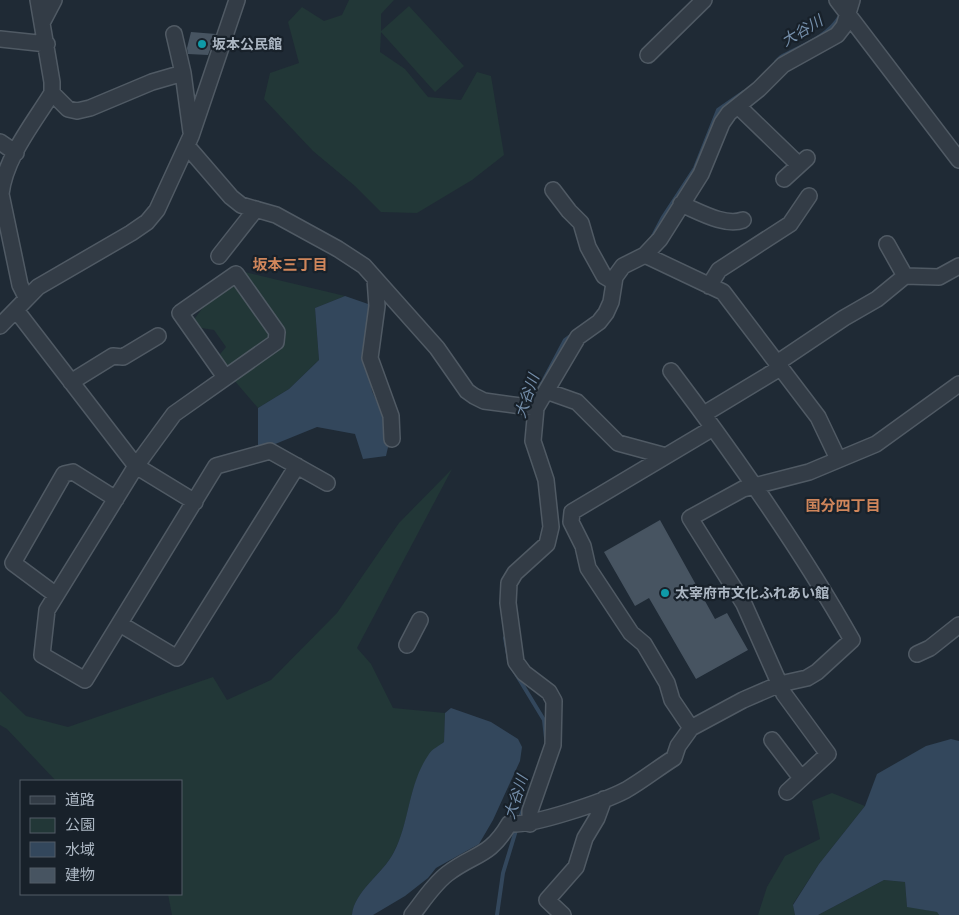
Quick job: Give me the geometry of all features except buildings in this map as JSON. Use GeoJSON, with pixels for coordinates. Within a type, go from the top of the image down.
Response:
{"type":"FeatureCollection","features":[{"type":"Feature","properties":{"kind":"street"},"geometry":{"type":"LineString","coordinates":[[26,297],[20,285],[3,206],[1,182],[52,93],[47,44],[38,0]]}},
{"type":"Feature","properties":{"kind":"street"},"geometry":{"type":"LineString","coordinates":[[43,21],[54,0]]}},
{"type":"Feature","properties":{"kind":"street"},"geometry":{"type":"LineString","coordinates":[[0,326],[26,297],[38,287],[147,222],[162,202],[189,141],[237,0]]}},
{"type":"Feature","properties":{"kind":"street"},"geometry":{"type":"LineString","coordinates":[[648,55],[704,0]]}},
{"type":"Feature","properties":{"kind":"street"},"geometry":{"type":"LineString","coordinates":[[530,824],[530,811],[553,745],[554,701],[549,692],[524,673],[516,662],[508,603],[510,583],[514,574],[546,544],[551,527],[546,480],[533,441],[536,408],[578,338],[600,322],[606,313],[611,302],[614,282],[623,266],[645,255],[660,239],[680,204],[701,174],[722,123],[783,64],[837,36],[846,6]]}},
{"type":"Feature","properties":{"kind":"street"},"geometry":{"type":"LineString","coordinates":[[846,6],[959,160]]}},
{"type":"Feature","properties":{"kind":"street"},"geometry":{"type":"LineString","coordinates":[[174,34],[182,73],[189,141],[231,196],[241,204],[276,215],[338,249],[364,266],[437,348],[474,396],[484,401],[536,408]]}},
{"type":"Feature","properties":{"kind":"street"},"geometry":{"type":"LineString","coordinates":[[0,39],[47,44]]}},
{"type":"Feature","properties":{"kind":"street"},"geometry":{"type":"LineString","coordinates":[[52,93],[68,108],[77,111],[90,108],[152,82],[182,73]]}},
{"type":"Feature","properties":{"kind":"street"},"geometry":{"type":"LineString","coordinates":[[738,106],[803,162],[784,179]]}},
{"type":"Feature","properties":{"kind":"street"},"geometry":{"type":"LineString","coordinates":[[0,142],[16,153]]}},
{"type":"Feature","properties":{"kind":"street"},"geometry":{"type":"LineString","coordinates":[[553,190],[581,223],[588,247],[604,276],[614,282]]}},
{"type":"Feature","properties":{"kind":"street"},"geometry":{"type":"LineString","coordinates":[[710,286],[719,270],[790,224],[809,196]]}},
{"type":"Feature","properties":{"kind":"street"},"geometry":{"type":"LineString","coordinates":[[680,204],[722,220],[736,223],[743,220]]}},
{"type":"Feature","properties":{"kind":"street"},"geometry":{"type":"LineString","coordinates":[[219,256],[256,209]]}},
{"type":"Feature","properties":{"kind":"street"},"geometry":{"type":"LineString","coordinates":[[887,244],[905,276]]}},
{"type":"Feature","properties":{"kind":"street"},"geometry":{"type":"LineString","coordinates":[[645,255],[723,292],[818,417],[838,459]]}},
{"type":"Feature","properties":{"kind":"street"},"geometry":{"type":"LineString","coordinates":[[704,414],[778,366],[844,318],[877,299],[905,276],[939,277],[959,266]]}},
{"type":"Feature","properties":{"kind":"street"},"geometry":{"type":"LineString","coordinates":[[225,378],[180,313],[236,274],[277,332],[276,342],[225,378],[174,414],[136,466],[47,610],[42,655],[86,680],[216,466],[270,452],[327,484]]}},
{"type":"Feature","properties":{"kind":"street"},"geometry":{"type":"LineString","coordinates":[[376,279],[377,306],[370,358],[391,416],[392,439]]}},
{"type":"Feature","properties":{"kind":"street"},"geometry":{"type":"LineString","coordinates":[[16,310],[136,466],[194,502]]}},
{"type":"Feature","properties":{"kind":"street"},"geometry":{"type":"LineString","coordinates":[[71,382],[113,356],[123,357],[158,336]]}},
{"type":"Feature","properties":{"kind":"street"},"geometry":{"type":"LineString","coordinates":[[412,915],[445,875],[460,864],[492,848],[509,824],[530,824],[604,800],[627,789],[674,758],[678,746],[691,728],[743,700],[780,684],[807,678],[817,672],[852,640],[816,576],[738,459],[671,371]]}},
{"type":"Feature","properties":{"kind":"street"},"geometry":{"type":"LineString","coordinates":[[787,792],[828,754],[784,694],[744,604],[690,518],[754,485],[808,472],[883,439],[959,384]]}},
{"type":"Feature","properties":{"kind":"street"},"geometry":{"type":"LineString","coordinates":[[546,390],[577,402],[618,443],[666,456]]}},
{"type":"Feature","properties":{"kind":"street"},"geometry":{"type":"LineString","coordinates":[[691,728],[672,700],[667,683],[644,644],[631,633],[588,568],[584,546],[571,522],[572,512],[713,428]]}},
{"type":"Feature","properties":{"kind":"street"},"geometry":{"type":"LineString","coordinates":[[120,624],[178,658],[297,466]]}},
{"type":"Feature","properties":{"kind":"street"},"geometry":{"type":"LineString","coordinates":[[56,595],[13,563],[64,474],[74,472],[116,499]]}},
{"type":"Feature","properties":{"kind":"street"},"geometry":{"type":"LineString","coordinates":[[551,527],[571,522]]}},
{"type":"Feature","properties":{"kind":"street"},"geometry":{"type":"LineString","coordinates":[[407,645],[420,620]]}},
{"type":"Feature","properties":{"kind":"street"},"geometry":{"type":"LineString","coordinates":[[917,654],[930,648],[959,625]]}},
{"type":"Feature","properties":{"kind":"street"},"geometry":{"type":"LineString","coordinates":[[772,740],[801,778]]}},
{"type":"Feature","properties":{"kind":"street"},"geometry":{"type":"LineString","coordinates":[[563,915],[547,900],[576,867],[585,838],[597,818],[604,800]]}},
{"type":"Feature","properties":{"kind":"green space"},"geometry":{"type":"Polygon","coordinates":[[[349,0],[394,0],[381,14],[381,31],[409,6],[464,66],[435,92],[381,32],[380,52],[405,69],[428,97],[461,100],[477,72],[491,76],[504,155],[472,180],[417,213],[381,212],[355,186],[313,151],[264,99],[270,73],[299,63],[288,22],[302,7],[324,21],[342,15],[349,0]]]}},
{"type":"Feature","properties":{"kind":"green space"},"geometry":{"type":"Polygon","coordinates":[[[232,269],[345,296],[315,308],[319,360],[289,389],[258,408],[216,359],[226,347],[214,330],[189,326],[232,269]]]}},
{"type":"Feature","properties":{"kind":"green space"},"geometry":{"type":"Polygon","coordinates":[[[452,469],[357,648],[371,664],[393,708],[445,713],[444,742],[432,753],[417,779],[405,823],[394,852],[358,898],[352,915],[172,915],[168,895],[182,895],[182,780],[55,780],[7,729],[0,725],[0,691],[26,716],[68,727],[213,677],[227,700],[271,680],[337,613],[399,523],[452,469]]]}},
{"type":"Feature","properties":{"kind":"green space"},"geometry":{"type":"Polygon","coordinates":[[[832,793],[865,806],[819,864],[793,904],[795,915],[758,915],[767,887],[785,856],[820,839],[812,801],[832,793]]]}},
{"type":"Feature","properties":{"kind":"green space"},"geometry":{"type":"Polygon","coordinates":[[[884,880],[905,882],[907,906],[937,912],[939,915],[818,915],[884,880]]]}},
{"type":"Feature","properties":{"kind":"water"},"geometry":{"type":"Polygon","coordinates":[[[345,296],[371,305],[365,347],[372,391],[391,434],[386,456],[363,459],[355,434],[317,427],[258,451],[258,408],[289,389],[319,360],[315,308],[345,296]]]}},
{"type":"Feature","properties":{"kind":"water"},"geometry":{"type":"Polygon","coordinates":[[[451,708],[491,722],[518,739],[522,747],[520,761],[493,820],[479,844],[436,868],[428,878],[405,896],[373,915],[352,915],[354,906],[363,890],[383,868],[394,852],[422,766],[430,752],[444,742],[445,713],[451,708]]]}},
{"type":"Feature","properties":{"kind":"water"},"geometry":{"type":"Polygon","coordinates":[[[951,739],[959,741],[959,915],[939,915],[937,912],[907,907],[905,882],[884,880],[818,915],[795,915],[793,905],[819,864],[865,806],[877,774],[926,746],[951,739]]]}},
{"type":"Feature","properties":{"kind":"waterway","name":"大谷川"},"geometry":{"type":"LineString","coordinates":[[776,62],[781,57],[829,30],[840,16]]}},
{"type":"Feature","properties":{"kind":"waterway","name":"大谷川"},"geometry":{"type":"LineString","coordinates":[[652,238],[663,217],[695,168],[718,110],[744,92]]}},
{"type":"Feature","properties":{"kind":"waterway","name":"大谷川"},"geometry":{"type":"LineString","coordinates":[[539,389],[565,340],[573,334]]}},
{"type":"Feature","properties":{"kind":"waterway","name":"大谷川"},"geometry":{"type":"LineString","coordinates":[[505,638],[509,660]]}},
{"type":"Feature","properties":{"kind":"waterway","name":"大谷川"},"geometry":{"type":"LineString","coordinates":[[513,669],[544,720],[546,738]]}},
{"type":"Feature","properties":{"kind":"waterway","name":"大谷川"},"geometry":{"type":"LineString","coordinates":[[519,821],[525,804]]}},
{"type":"Feature","properties":{"kind":"waterway","name":"大谷川"},"geometry":{"type":"LineString","coordinates":[[497,915],[503,873],[517,827]]}},
{"type":"Feature","properties":{"kind":"place","name":"坂本公民館"},"geometry":{"type":"Point","coordinates":[202,44]}},
{"type":"Feature","properties":{"kind":"place","name":"太宰府市文化ふれあい館"},"geometry":{"type":"Point","coordinates":[665,593]}},
{"type":"Feature","properties":{"kind":"district","name":"坂本三丁目"},"geometry":{"type":"Point","coordinates":[290,265]}},
{"type":"Feature","properties":{"kind":"district","name":"国分四丁目"},"geometry":{"type":"Point","coordinates":[843,506]}}]}
